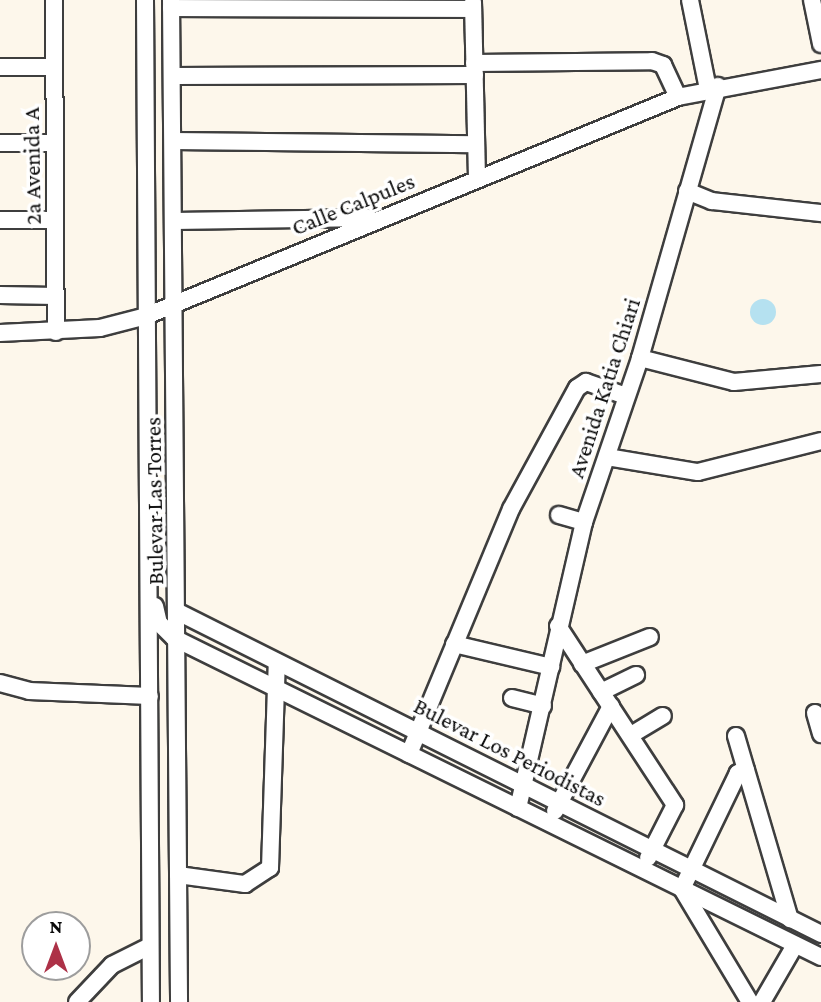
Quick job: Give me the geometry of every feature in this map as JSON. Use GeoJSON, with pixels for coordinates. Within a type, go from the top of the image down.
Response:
{"type":"FeatureCollection","features":[{"type":"Feature","properties":{"kind":"street","name":"2a Avenida A"},"geometry":{"type":"LineString","coordinates":[[54,0],[56,332]]}},
{"type":"Feature","properties":{"kind":"street","name":"Bulevar Las Torres"},"geometry":{"type":"LineString","coordinates":[[145,0],[151,1002]]}},
{"type":"Feature","properties":{"kind":"street"},"geometry":{"type":"LineString","coordinates":[[690,0],[713,88],[821,70]]}},
{"type":"Feature","properties":{"kind":"street"},"geometry":{"type":"LineString","coordinates":[[812,0],[821,44]]}},
{"type":"Feature","properties":{"kind":"street"},"geometry":{"type":"LineString","coordinates":[[171,4],[473,5],[477,177]]}},
{"type":"Feature","properties":{"kind":"street","name":"Bulevar Las Torres"},"geometry":{"type":"LineString","coordinates":[[171,4],[180,640],[179,1002]]}},
{"type":"Feature","properties":{"kind":"street"},"geometry":{"type":"LineString","coordinates":[[172,76],[475,69],[652,61],[663,65],[678,97]]}},
{"type":"Feature","properties":{"kind":"street"},"geometry":{"type":"LineString","coordinates":[[0,67],[53,67]]}},
{"type":"Feature","properties":{"kind":"street","name":"Calle Calpules"},"geometry":{"type":"LineString","coordinates":[[0,333],[56,332],[146,316],[477,177],[678,97],[713,88]]}},
{"type":"Feature","properties":{"kind":"street","name":"Avenida Katia Chiari"},"geometry":{"type":"LineString","coordinates":[[518,808],[527,786],[558,626],[584,522],[640,358],[713,88]]}},
{"type":"Feature","properties":{"kind":"street"},"geometry":{"type":"LineString","coordinates":[[173,141],[476,144]]}},
{"type":"Feature","properties":{"kind":"street"},"geometry":{"type":"LineString","coordinates":[[0,143],[54,143]]}},
{"type":"Feature","properties":{"kind":"street"},"geometry":{"type":"LineString","coordinates":[[687,191],[712,201],[821,213]]}},
{"type":"Feature","properties":{"kind":"street"},"geometry":{"type":"LineString","coordinates":[[174,220],[379,218]]}},
{"type":"Feature","properties":{"kind":"street"},"geometry":{"type":"LineString","coordinates":[[0,220],[55,220]]}},
{"type":"Feature","properties":{"kind":"street"},"geometry":{"type":"LineString","coordinates":[[0,295],[57,296]]}},
{"type":"Feature","properties":{"kind":"street"},"geometry":{"type":"LineString","coordinates":[[640,358],[734,382],[821,374]]}},
{"type":"Feature","properties":{"kind":"street"},"geometry":{"type":"LineString","coordinates":[[409,754],[511,509],[577,388],[586,382],[626,396]]}},
{"type":"Feature","properties":{"kind":"street"},"geometry":{"type":"LineString","coordinates":[[148,431],[160,424],[175,433]]}},
{"type":"Feature","properties":{"kind":"street"},"geometry":{"type":"LineString","coordinates":[[607,457],[698,472],[821,441]]}},
{"type":"Feature","properties":{"kind":"street"},"geometry":{"type":"LineString","coordinates":[[559,515],[584,522]]}},
{"type":"Feature","properties":{"kind":"street"},"geometry":{"type":"LineString","coordinates":[[148,566],[159,623],[180,640]]}},
{"type":"Feature","properties":{"kind":"street","name":"Bulevar Los Periodistas"},"geometry":{"type":"LineString","coordinates":[[178,612],[821,934]]}},
{"type":"Feature","properties":{"kind":"street"},"geometry":{"type":"LineString","coordinates":[[558,626],[675,805],[642,869]]}},
{"type":"Feature","properties":{"kind":"street"},"geometry":{"type":"LineString","coordinates":[[582,664],[650,637]]}},
{"type":"Feature","properties":{"kind":"street","name":"Bulevar Los Periodistas"},"geometry":{"type":"LineString","coordinates":[[180,640],[821,957]]}},
{"type":"Feature","properties":{"kind":"street"},"geometry":{"type":"LineString","coordinates":[[454,644],[551,667]]}},
{"type":"Feature","properties":{"kind":"street"},"geometry":{"type":"LineString","coordinates":[[178,875],[245,884],[270,869],[272,686],[277,662]]}},
{"type":"Feature","properties":{"kind":"street"},"geometry":{"type":"LineString","coordinates":[[601,692],[636,675]]}},
{"type":"Feature","properties":{"kind":"street"},"geometry":{"type":"LineString","coordinates":[[0,683],[29,691],[150,696]]}},
{"type":"Feature","properties":{"kind":"street"},"geometry":{"type":"LineString","coordinates":[[512,698],[543,706]]}},
{"type":"Feature","properties":{"kind":"street"},"geometry":{"type":"LineString","coordinates":[[549,823],[611,706]]}},
{"type":"Feature","properties":{"kind":"street"},"geometry":{"type":"LineString","coordinates":[[815,713],[821,734]]}},
{"type":"Feature","properties":{"kind":"street"},"geometry":{"type":"LineString","coordinates":[[631,735],[663,716]]}},
{"type":"Feature","properties":{"kind":"street"},"geometry":{"type":"LineString","coordinates":[[736,736],[790,918],[789,942],[762,1002]]}},
{"type":"Feature","properties":{"kind":"street"},"geometry":{"type":"LineString","coordinates":[[746,770],[738,773],[682,889],[750,1002]]}},
{"type":"Feature","properties":{"kind":"street"},"geometry":{"type":"LineString","coordinates":[[77,1002],[112,965],[150,946]]}},
{"type":"Feature","properties":{"kind":"water"},"geometry":{"type":"Polygon","coordinates":[[[763,299],[772,303],[776,312],[772,321],[763,325],[754,321],[750,312],[754,303],[763,299]]]}}]}
